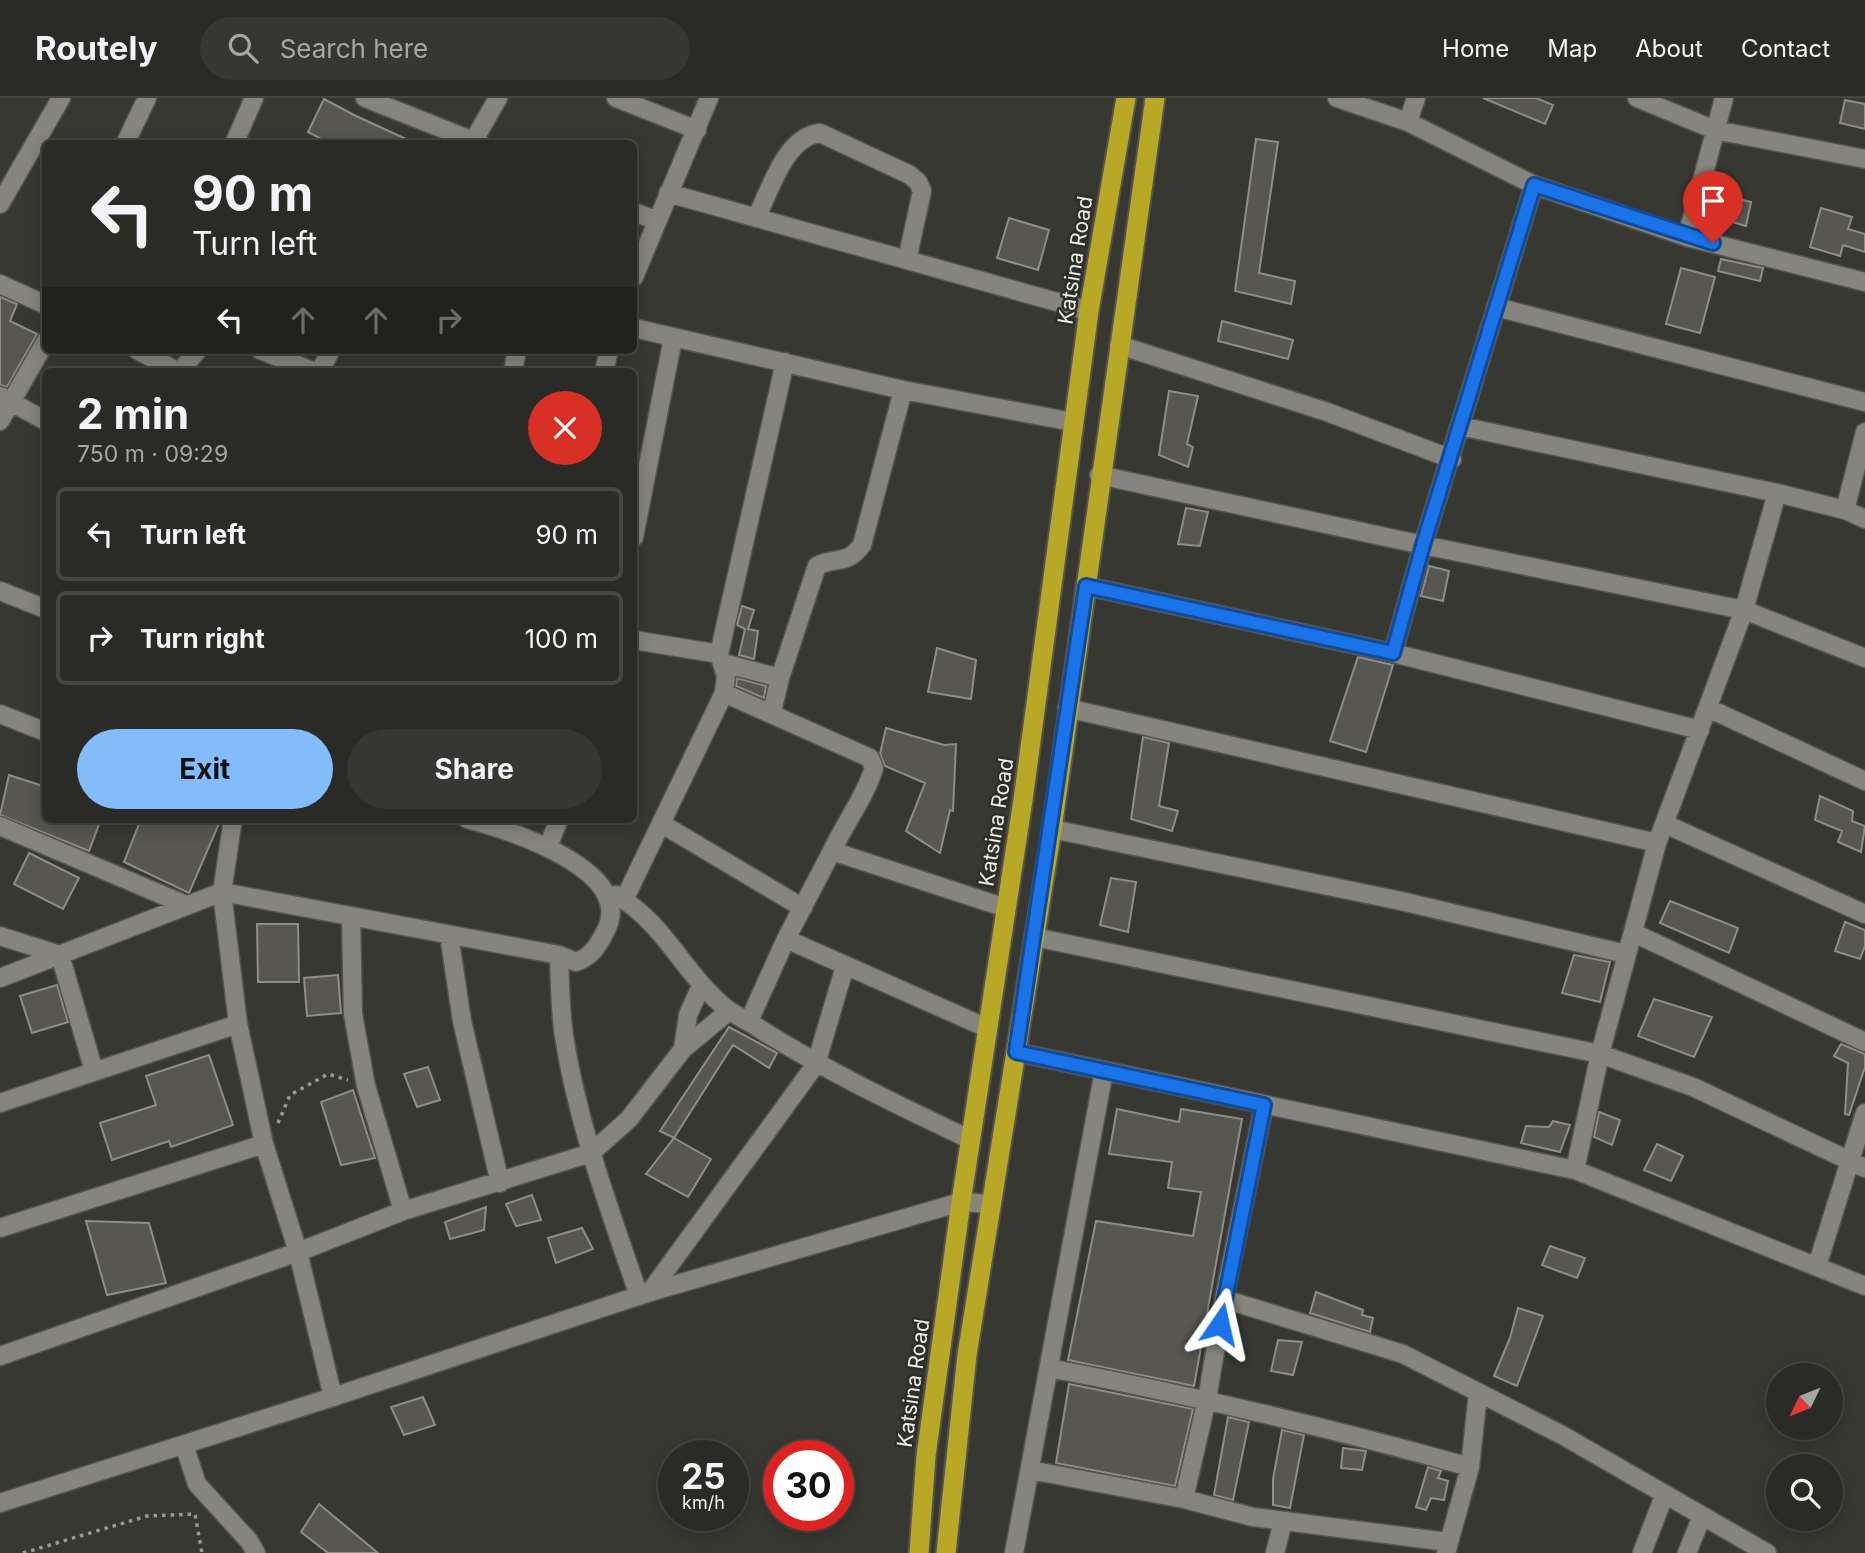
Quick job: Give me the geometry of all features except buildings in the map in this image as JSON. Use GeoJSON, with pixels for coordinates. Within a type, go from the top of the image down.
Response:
{"type":"FeatureCollection","features":[{"type":"Feature","properties":{"kind":"highway","name":"Katsina Road"},"geometry":{"type":"LineString","coordinates":[[919,1553],[926,1456],[961,1202],[1023,800],[1089,311],[1126,98]]}},
{"type":"Feature","properties":{"kind":"highway"},"geometry":{"type":"LineString","coordinates":[[946,1553],[967,1355],[1052,829],[1099,475],[1155,98]]}},
{"type":"Feature","properties":{"kind":"street"},"geometry":{"type":"LineString","coordinates":[[0,204],[61,98]]}},
{"type":"Feature","properties":{"kind":"street"},"geometry":{"type":"LineString","coordinates":[[127,140],[147,98]]}},
{"type":"Feature","properties":{"kind":"street"},"geometry":{"type":"LineString","coordinates":[[236,140],[254,98]]}},
{"type":"Feature","properties":{"kind":"street"},"geometry":{"type":"LineString","coordinates":[[478,140],[498,98]]}},
{"type":"Feature","properties":{"kind":"street"},"geometry":{"type":"LineString","coordinates":[[616,98],[697,130]]}},
{"type":"Feature","properties":{"kind":"street"},"geometry":{"type":"LineString","coordinates":[[637,269],[655,220],[709,98]]}},
{"type":"Feature","properties":{"kind":"street"},"geometry":{"type":"LineString","coordinates":[[1337,98],[1408,122],[1534,185],[1687,237],[1865,282]]}},
{"type":"Feature","properties":{"kind":"street"},"geometry":{"type":"LineString","coordinates":[[1408,122],[1416,98]]}},
{"type":"Feature","properties":{"kind":"street"},"geometry":{"type":"LineString","coordinates":[[1637,98],[1715,130],[1865,159]]}},
{"type":"Feature","properties":{"kind":"street"},"geometry":{"type":"LineString","coordinates":[[1687,237],[1724,98]]}},
{"type":"Feature","properties":{"kind":"street"},"geometry":{"type":"LineString","coordinates":[[375,100],[445,138]]}},
{"type":"Feature","properties":{"kind":"street"},"geometry":{"type":"LineString","coordinates":[[756,218],[794,145],[806,134],[820,133],[910,174],[918,181],[922,191],[907,260]]}},
{"type":"Feature","properties":{"kind":"street"},"geometry":{"type":"LineString","coordinates":[[1393,653],[1423,545],[1452,459],[1534,185]]}},
{"type":"Feature","properties":{"kind":"street"},"geometry":{"type":"LineString","coordinates":[[668,193],[1089,311]]}},
{"type":"Feature","properties":{"kind":"street"},"geometry":{"type":"LineString","coordinates":[[637,213],[655,220]]}},
{"type":"Feature","properties":{"kind":"street"},"geometry":{"type":"LineString","coordinates":[[0,284],[42,303]]}},
{"type":"Feature","properties":{"kind":"street"},"geometry":{"type":"LineString","coordinates":[[1496,307],[1865,402]]}},
{"type":"Feature","properties":{"kind":"street"},"geometry":{"type":"LineString","coordinates":[[637,329],[903,390],[1073,422]]}},
{"type":"Feature","properties":{"kind":"street"},"geometry":{"type":"LineString","coordinates":[[637,522],[673,338]]}},
{"type":"Feature","properties":{"kind":"street"},"geometry":{"type":"LineString","coordinates":[[1119,345],[1327,412],[1452,459]]}},
{"type":"Feature","properties":{"kind":"street"},"geometry":{"type":"LineString","coordinates":[[0,421],[6,398],[42,347]]}},
{"type":"Feature","properties":{"kind":"street"},"geometry":{"type":"LineString","coordinates":[[182,368],[194,354]]}},
{"type":"Feature","properties":{"kind":"street"},"geometry":{"type":"LineString","coordinates":[[270,354],[305,368]]}},
{"type":"Feature","properties":{"kind":"street"},"geometry":{"type":"LineString","coordinates":[[158,355],[175,368]]}},
{"type":"Feature","properties":{"kind":"street"},"geometry":{"type":"LineString","coordinates":[[624,900],[724,693],[721,658],[785,362]]}},
{"type":"Feature","properties":{"kind":"street"},"geometry":{"type":"LineString","coordinates":[[772,712],[779,678],[817,566],[841,562],[854,555],[862,545],[903,390]]}},
{"type":"Feature","properties":{"kind":"street"},"geometry":{"type":"LineString","coordinates":[[6,398],[42,419]]}},
{"type":"Feature","properties":{"kind":"street"},"geometry":{"type":"LineString","coordinates":[[1460,426],[1777,493],[1845,510],[1865,519]]}},
{"type":"Feature","properties":{"kind":"street"},"geometry":{"type":"LineString","coordinates":[[1845,510],[1865,432]]}},
{"type":"Feature","properties":{"kind":"street"},"geometry":{"type":"LineString","coordinates":[[1099,475],[1423,545],[1744,610],[1865,658]]}},
{"type":"Feature","properties":{"kind":"street"},"geometry":{"type":"LineString","coordinates":[[1575,1170],[1600,1055],[1657,843],[1744,610],[1777,493]]}},
{"type":"Feature","properties":{"kind":"street"},"geometry":{"type":"LineString","coordinates":[[1086,586],[1393,653],[1700,730]]}},
{"type":"Feature","properties":{"kind":"street"},"geometry":{"type":"LineString","coordinates":[[0,591],[42,606]]}},
{"type":"Feature","properties":{"kind":"street"},"geometry":{"type":"LineString","coordinates":[[637,641],[721,658],[779,678]]}},
{"type":"Feature","properties":{"kind":"street"},"geometry":{"type":"LineString","coordinates":[[724,693],[772,712],[870,758],[874,768],[786,939],[749,1021]]}},
{"type":"Feature","properties":{"kind":"street"},"geometry":{"type":"LineString","coordinates":[[1067,708],[1657,843]]}},
{"type":"Feature","properties":{"kind":"street"},"geometry":{"type":"LineString","coordinates":[[1708,708],[1865,781]]}},
{"type":"Feature","properties":{"kind":"street"},"geometry":{"type":"LineString","coordinates":[[0,714],[42,730]]}},
{"type":"Feature","properties":{"kind":"street"},"geometry":{"type":"LineString","coordinates":[[232,823],[222,892],[238,1024],[270,1137],[333,1397]]}},
{"type":"Feature","properties":{"kind":"street"},"geometry":{"type":"LineString","coordinates":[[482,823],[548,847],[624,900],[668,939],[701,986],[729,1011],[816,1064],[971,1140]]}},
{"type":"Feature","properties":{"kind":"street"},"geometry":{"type":"LineString","coordinates":[[548,847],[557,823]]}},
{"type":"Feature","properties":{"kind":"street"},"geometry":{"type":"LineString","coordinates":[[662,824],[803,908]]}},
{"type":"Feature","properties":{"kind":"street"},"geometry":{"type":"LineString","coordinates":[[1665,824],[1865,914]]}},
{"type":"Feature","properties":{"kind":"street"},"geometry":{"type":"LineString","coordinates":[[0,826],[186,905]]}},
{"type":"Feature","properties":{"kind":"street"},"geometry":{"type":"LineString","coordinates":[[1052,829],[1414,904],[1626,954]]}},
{"type":"Feature","properties":{"kind":"street"},"geometry":{"type":"LineString","coordinates":[[832,851],[1006,908]]}},
{"type":"Feature","properties":{"kind":"street"},"geometry":{"type":"LineString","coordinates":[[0,978],[222,892],[559,956],[576,962],[585,959],[597,948],[608,927],[612,904],[606,890]]}},
{"type":"Feature","properties":{"kind":"street"},"geometry":{"type":"LineString","coordinates":[[351,916],[353,1014],[366,1086],[402,1211]]}},
{"type":"Feature","properties":{"kind":"street"},"geometry":{"type":"LineString","coordinates":[[1634,933],[1865,1042]]}},
{"type":"Feature","properties":{"kind":"street"},"geometry":{"type":"LineString","coordinates":[[449,935],[462,1021],[500,1183]]}},
{"type":"Feature","properties":{"kind":"street"},"geometry":{"type":"LineString","coordinates":[[0,936],[60,955]]}},
{"type":"Feature","properties":{"kind":"street"},"geometry":{"type":"LineString","coordinates":[[1034,937],[1600,1055],[1693,1087],[1858,1164]]}},
{"type":"Feature","properties":{"kind":"street"},"geometry":{"type":"LineString","coordinates":[[786,939],[987,1028]]}},
{"type":"Feature","properties":{"kind":"street"},"geometry":{"type":"LineString","coordinates":[[60,955],[94,1071]]}},
{"type":"Feature","properties":{"kind":"street"},"geometry":{"type":"LineString","coordinates":[[559,956],[564,1033],[591,1153],[644,1294]]}},
{"type":"Feature","properties":{"kind":"street"},"geometry":{"type":"LineString","coordinates":[[644,1294],[816,1064],[845,966]]}},
{"type":"Feature","properties":{"kind":"street"},"geometry":{"type":"LineString","coordinates":[[683,1049],[688,1015],[701,986]]}},
{"type":"Feature","properties":{"kind":"street"},"geometry":{"type":"LineString","coordinates":[[0,1356],[298,1252],[402,1211],[591,1153],[629,1119],[683,1049],[729,1011]]}},
{"type":"Feature","properties":{"kind":"street"},"geometry":{"type":"LineString","coordinates":[[0,1103],[238,1024]]}},
{"type":"Feature","properties":{"kind":"street"},"geometry":{"type":"LineString","coordinates":[[1016,1052],[1575,1170],[1865,1286]]}},
{"type":"Feature","properties":{"kind":"street"},"geometry":{"type":"LineString","coordinates":[[1014,1553],[1104,1071]]}},
{"type":"Feature","properties":{"kind":"street"},"geometry":{"type":"LineString","coordinates":[[1184,1499],[1207,1399],[1224,1299],[1264,1105]]}},
{"type":"Feature","properties":{"kind":"street"},"geometry":{"type":"LineString","coordinates":[[1817,1266],[1858,1164],[1865,1113]]}},
{"type":"Feature","properties":{"kind":"street"},"geometry":{"type":"LineString","coordinates":[[1,1222],[270,1137]]}},
{"type":"Feature","properties":{"kind":"street"},"geometry":{"type":"LineString","coordinates":[[0,1503],[644,1294],[961,1202],[992,1204]]}},
{"type":"Feature","properties":{"kind":"street"},"geometry":{"type":"LineString","coordinates":[[1224,1299],[1382,1346],[1562,1435],[1760,1551]]}},
{"type":"Feature","properties":{"kind":"street"},"geometry":{"type":"LineString","coordinates":[[1049,1368],[1207,1399],[1325,1427],[1470,1467]]}},
{"type":"Feature","properties":{"kind":"street"},"geometry":{"type":"LineString","coordinates":[[1030,1470],[1283,1521],[1447,1548],[1470,1467],[1478,1393]]}},
{"type":"Feature","properties":{"kind":"street"},"geometry":{"type":"LineString","coordinates":[[184,1445],[197,1484],[249,1541],[256,1553]]}},
{"type":"Feature","properties":{"kind":"street"},"geometry":{"type":"LineString","coordinates":[[1642,1553],[1664,1496]]}},
{"type":"Feature","properties":{"kind":"street"},"geometry":{"type":"LineString","coordinates":[[1687,1553],[1702,1516]]}},
{"type":"Feature","properties":{"kind":"street"},"geometry":{"type":"LineString","coordinates":[[1275,1553],[1283,1521]]}},
{"type":"Feature","properties":{"kind":"path"},"geometry":{"type":"LineString","coordinates":[[270,1137],[290,1095],[328,1074],[366,1086]]}},
{"type":"Feature","properties":{"kind":"path"},"geometry":{"type":"LineString","coordinates":[[23,1553],[147,1516],[195,1514],[202,1553]]}},
{"type":"Feature","properties":{"kind":"route"},"geometry":{"type":"LineString","coordinates":[[1220,1324],[1264,1105],[1016,1052],[1052,829],[1086,586],[1393,653],[1423,545],[1452,459],[1534,185],[1687,237],[1713,243]]}}]}
